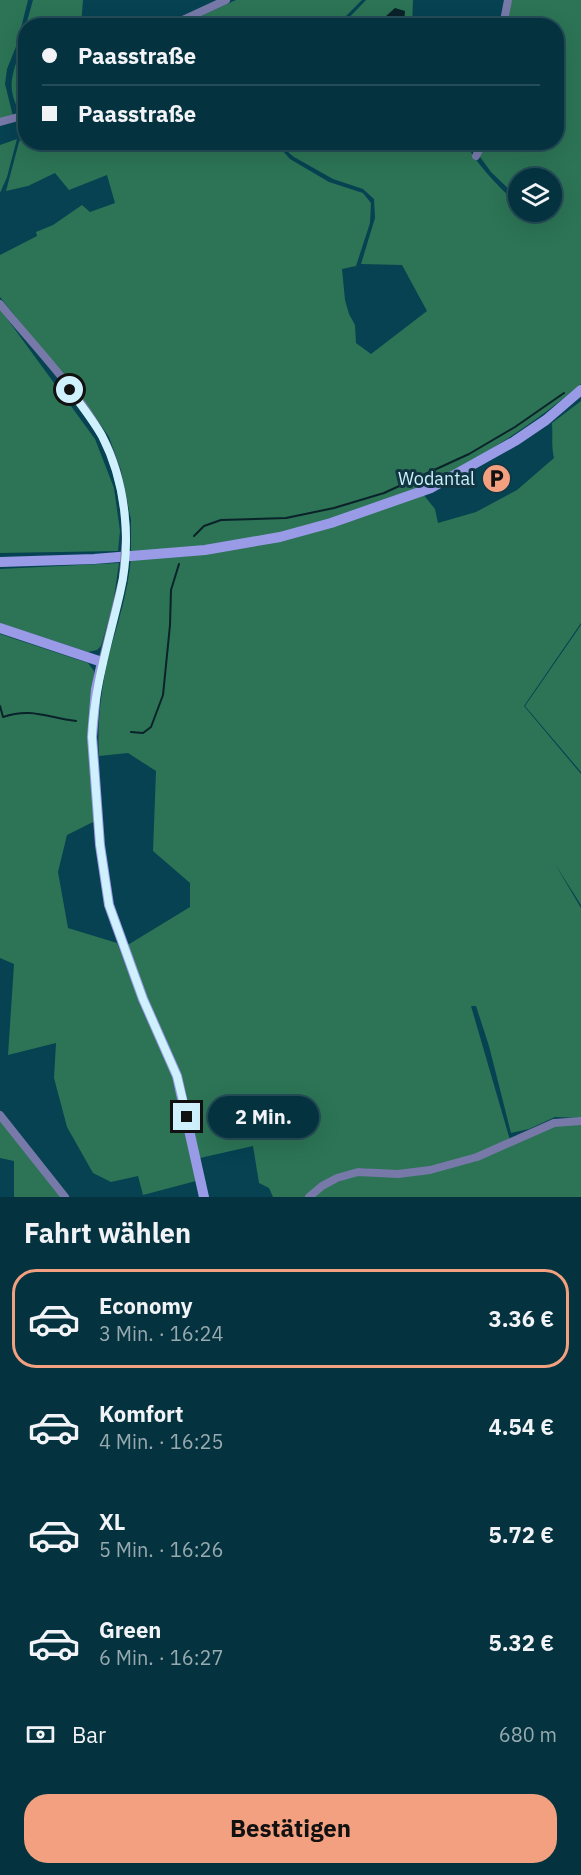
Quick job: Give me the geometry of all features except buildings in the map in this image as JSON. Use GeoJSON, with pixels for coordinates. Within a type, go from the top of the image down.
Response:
{"type":"FeatureCollection","features":[{"type":"Feature","properties":{"kind":"street"},"geometry":{"type":"LineString","coordinates":[[187,18],[226,0]]}},
{"type":"Feature","properties":{"kind":"street"},"geometry":{"type":"LineString","coordinates":[[505,18],[508,0]]}},
{"type":"Feature","properties":{"kind":"street"},"geometry":{"type":"LineString","coordinates":[[0,122],[18,117]]}},
{"type":"Feature","properties":{"kind":"street"},"geometry":{"type":"LineString","coordinates":[[477,156],[480,150]]}},
{"type":"Feature","properties":{"kind":"street"},"geometry":{"type":"LineString","coordinates":[[0,304],[58,374],[101,435],[112,458],[120,486],[126,536],[123,578],[96,689],[92,737],[100,845],[109,905],[143,999],[177,1076],[204,1197]]}},
{"type":"Feature","properties":{"kind":"street"},"geometry":{"type":"LineString","coordinates":[[0,562],[94,559],[205,550],[280,537],[331,523],[430,488],[515,441],[546,420],[581,390]]}},
{"type":"Feature","properties":{"kind":"street"},"geometry":{"type":"LineString","coordinates":[[0,628],[102,663]]}},
{"type":"Feature","properties":{"kind":"street"},"geometry":{"type":"LineString","coordinates":[[0,1114],[65,1197]]}},
{"type":"Feature","properties":{"kind":"street"},"geometry":{"type":"LineString","coordinates":[[309,1197],[322,1186],[337,1178],[358,1172],[398,1174],[430,1170],[477,1157],[554,1123],[581,1121]]}},
{"type":"Feature","properties":{"kind":"green space"},"geometry":{"type":"Polygon","coordinates":[[[0,0],[28,0],[24,18],[18,18],[18,40],[7,69],[5,84],[13,116],[0,119],[0,0]]]}},
{"type":"Feature","properties":{"kind":"green space"},"geometry":{"type":"Polygon","coordinates":[[[33,0],[83,0],[82,18],[28,18],[33,0]]]}},
{"type":"Feature","properties":{"kind":"green space"},"geometry":{"type":"Polygon","coordinates":[[[236,0],[362,0],[344,18],[197,18],[236,0]]]}},
{"type":"Feature","properties":{"kind":"green space"},"geometry":{"type":"Polygon","coordinates":[[[366,0],[413,0],[412,18],[349,18],[366,0]]]}},
{"type":"Feature","properties":{"kind":"green space"},"geometry":{"type":"Polygon","coordinates":[[[509,0],[581,0],[581,384],[530,423],[475,458],[418,488],[358,513],[275,535],[188,548],[131,553],[131,520],[121,470],[109,437],[0,297],[0,255],[37,236],[36,232],[53,225],[82,205],[90,212],[115,203],[107,175],[69,190],[55,173],[28,186],[6,191],[18,146],[18,150],[282,150],[290,159],[329,182],[363,193],[371,203],[370,223],[356,266],[342,269],[345,300],[355,325],[356,343],[371,354],[427,311],[402,265],[361,264],[375,218],[374,199],[363,189],[333,179],[294,157],[287,150],[470,150],[508,195],[508,222],[562,222],[562,168],[508,168],[508,188],[491,172],[475,150],[564,150],[564,18],[507,18],[509,0]]]}},
{"type":"Feature","properties":{"kind":"green space"},"geometry":{"type":"Polygon","coordinates":[[[18,57],[18,108],[12,90],[18,57]]]}},
{"type":"Feature","properties":{"kind":"green space"},"geometry":{"type":"Polygon","coordinates":[[[17,139],[7,177],[0,193],[0,145],[17,139]]]}},
{"type":"Feature","properties":{"kind":"green space"},"geometry":{"type":"Polygon","coordinates":[[[0,309],[95,439],[114,488],[120,531],[118,551],[0,553],[0,309]]]}},
{"type":"Feature","properties":{"kind":"green space"},"geometry":{"type":"Polygon","coordinates":[[[581,401],[581,623],[524,706],[581,774],[581,905],[555,864],[581,908],[581,1118],[555,1117],[529,1129],[511,1133],[489,1046],[476,1006],[471,1006],[510,1140],[478,1154],[430,1168],[398,1171],[358,1168],[318,1186],[305,1197],[273,1197],[269,1188],[259,1183],[253,1146],[200,1158],[126,946],[190,907],[190,883],[153,851],[156,771],[128,753],[99,756],[99,719],[103,682],[125,596],[131,558],[214,553],[423,494],[435,509],[438,523],[476,512],[517,490],[554,458],[552,423],[581,401]]]}},
{"type":"Feature","properties":{"kind":"green space"},"geometry":{"type":"Polygon","coordinates":[[[119,563],[113,604],[101,646],[97,650],[88,652],[0,623],[0,569],[119,563]]]}},
{"type":"Feature","properties":{"kind":"green space"},"geometry":{"type":"Polygon","coordinates":[[[581,625],[581,772],[525,706],[581,625]]]}},
{"type":"Feature","properties":{"kind":"green space"},"geometry":{"type":"Polygon","coordinates":[[[0,634],[88,663],[94,671],[95,821],[67,835],[58,872],[68,928],[117,943],[144,1013],[175,1079],[196,1181],[143,1195],[138,1176],[111,1182],[93,1173],[67,1127],[54,1078],[56,1043],[8,1055],[14,964],[0,958],[0,634]]]}},
{"type":"Feature","properties":{"kind":"green space"},"geometry":{"type":"Polygon","coordinates":[[[0,1118],[63,1197],[14,1197],[14,1161],[0,1158],[0,1118]]]}},
{"type":"Feature","properties":{"kind":"green space"},"geometry":{"type":"Polygon","coordinates":[[[581,1123],[581,1197],[312,1197],[322,1188],[358,1174],[430,1172],[554,1125],[581,1123]]]}},
{"type":"Feature","properties":{"kind":"water"},"geometry":{"type":"Polygon","coordinates":[[[395,8],[405,11],[404,18],[384,18],[395,8]]]}},
{"type":"Feature","properties":{"kind":"waterway"},"geometry":{"type":"LineString","coordinates":[[194,536],[204,526],[221,520],[286,518],[334,508],[384,493],[469,454],[515,427],[564,393]]}},
{"type":"Feature","properties":{"kind":"waterway"},"geometry":{"type":"LineString","coordinates":[[131,732],[143,733],[151,727],[163,695],[171,590],[179,564]]}},
{"type":"Feature","properties":{"kind":"waterway"},"geometry":{"type":"LineString","coordinates":[[0,706],[3,717],[31,713],[76,721]]}},
{"type":"Feature","properties":{"kind":"place","name":"Wodantal"},"geometry":{"type":"Point","coordinates":[496,478]}},
{"type":"Feature","properties":{"kind":"route"},"geometry":{"type":"LineString","coordinates":[[70,390],[101,435],[112,458],[126,520],[125,565],[121,591],[96,689],[93,717],[92,737],[102,868],[116,929],[143,999],[177,1076],[187,1117]]}}]}
